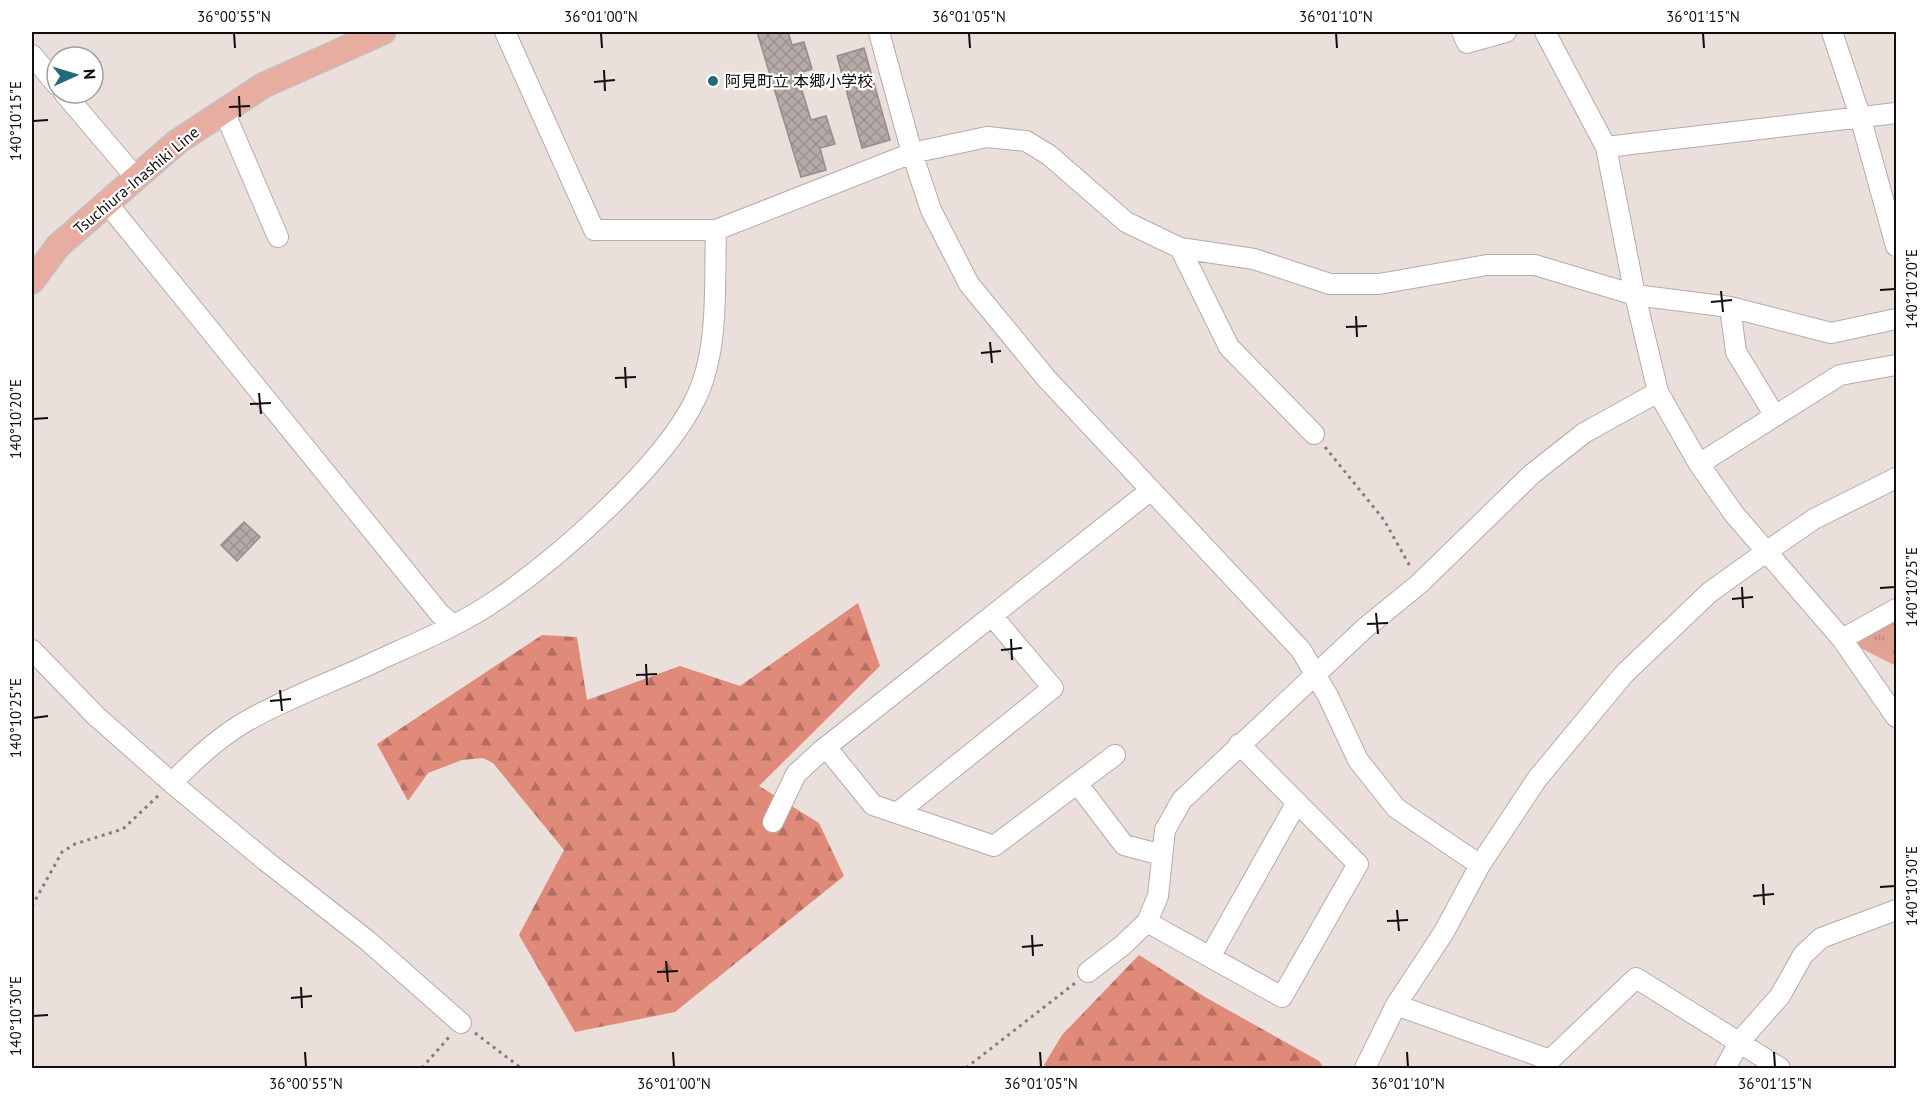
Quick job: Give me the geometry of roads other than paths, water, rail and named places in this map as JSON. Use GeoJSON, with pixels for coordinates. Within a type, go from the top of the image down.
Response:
{"type":"FeatureCollection","features":[{"type":"Feature","properties":{"kind":"main road","name":"Tsuchiura-Inashiki Line"},"geometry":{"type":"LineString","coordinates":[[32,281],[58,246],[177,142],[264,85],[383,32]]}},
{"type":"Feature","properties":{"kind":"street"},"geometry":{"type":"LineString","coordinates":[[505,32],[594,230],[716,230],[912,153],[987,137],[1026,141],[1049,155],[1126,222],[1180,248],[1254,259],[1330,284],[1380,284],[1487,266],[1535,265],[1635,295],[1730,307],[1831,333],[1896,319]]}},
{"type":"Feature","properties":{"kind":"street"},"geometry":{"type":"LineString","coordinates":[[879,32],[912,153],[931,210],[969,284],[1046,378],[1301,650],[1316,675],[1358,760],[1396,808],[1480,866]]}},
{"type":"Feature","properties":{"kind":"street"},"geometry":{"type":"LineString","coordinates":[[1462,32],[1467,43],[1506,32]]}},
{"type":"Feature","properties":{"kind":"street"},"geometry":{"type":"LineString","coordinates":[[1541,32],[1546,32],[1606,147],[1635,295],[1658,392],[1699,464],[1734,514],[1842,639],[1896,717]]}},
{"type":"Feature","properties":{"kind":"street"},"geometry":{"type":"LineString","coordinates":[[1832,32],[1860,116],[1896,246]]}},
{"type":"Feature","properties":{"kind":"street"},"geometry":{"type":"LineString","coordinates":[[32,56],[45,71]]}},
{"type":"Feature","properties":{"kind":"street"},"geometry":{"type":"LineString","coordinates":[[74,105],[137,178]]}},
{"type":"Feature","properties":{"kind":"street"},"geometry":{"type":"LineString","coordinates":[[224,111],[278,237]]}},
{"type":"Feature","properties":{"kind":"street"},"geometry":{"type":"LineString","coordinates":[[1606,147],[1896,113]]}},
{"type":"Feature","properties":{"kind":"street"},"geometry":{"type":"LineString","coordinates":[[107,203],[440,614],[453,625]]}},
{"type":"Feature","properties":{"kind":"street"},"geometry":{"type":"LineString","coordinates":[[172,783],[193,761],[242,723],[453,625],[498,599],[565,546],[667,446],[696,399],[709,357],[716,230]]}},
{"type":"Feature","properties":{"kind":"street"},"geometry":{"type":"LineString","coordinates":[[1180,248],[1229,347],[1314,434]]}},
{"type":"Feature","properties":{"kind":"street"},"geometry":{"type":"LineString","coordinates":[[1730,307],[1736,352],[1775,416]]}},
{"type":"Feature","properties":{"kind":"street"},"geometry":{"type":"LineString","coordinates":[[1699,464],[1840,375],[1896,365]]}},
{"type":"Feature","properties":{"kind":"street"},"geometry":{"type":"LineString","coordinates":[[1088,972],[1123,945],[1146,922],[1158,896],[1165,830],[1182,800],[1365,628],[1419,584],[1532,474],[1584,433],[1658,392]]}},
{"type":"Feature","properties":{"kind":"street"},"geometry":{"type":"LineString","coordinates":[[1365,1068],[1396,1005],[1444,932],[1480,866],[1537,779],[1624,674],[1710,592],[1814,519],[1896,478]]}},
{"type":"Feature","properties":{"kind":"street"},"geometry":{"type":"LineString","coordinates":[[773,822],[796,774],[826,747],[1151,490]]}},
{"type":"Feature","properties":{"kind":"street"},"geometry":{"type":"LineString","coordinates":[[1842,639],[1896,609]]}},
{"type":"Feature","properties":{"kind":"street"},"geometry":{"type":"LineString","coordinates":[[897,813],[1053,688],[993,617]]}},
{"type":"Feature","properties":{"kind":"street"},"geometry":{"type":"LineString","coordinates":[[32,650],[96,716],[172,783],[368,941],[461,1023]]}},
{"type":"Feature","properties":{"kind":"street"},"geometry":{"type":"LineString","coordinates":[[1146,922],[1282,997],[1358,864],[1239,744]]}},
{"type":"Feature","properties":{"kind":"street"},"geometry":{"type":"LineString","coordinates":[[826,747],[873,805],[994,846],[1115,755]]}},
{"type":"Feature","properties":{"kind":"street"},"geometry":{"type":"LineString","coordinates":[[1077,783],[1124,845],[1162,855]]}},
{"type":"Feature","properties":{"kind":"street"},"geometry":{"type":"LineString","coordinates":[[1210,957],[1297,802]]}},
{"type":"Feature","properties":{"kind":"street"},"geometry":{"type":"LineString","coordinates":[[1725,1068],[1740,1041],[1780,996],[1803,955],[1821,938],[1896,910]]}},
{"type":"Feature","properties":{"kind":"street"},"geometry":{"type":"LineString","coordinates":[[1396,1005],[1547,1064],[1636,978],[1780,1068]]}},
{"type":"Feature","properties":{"kind":"place","name":"阿見町立 本郷小学校"},"geometry":{"type":"Point","coordinates":[713,81]}}]}
